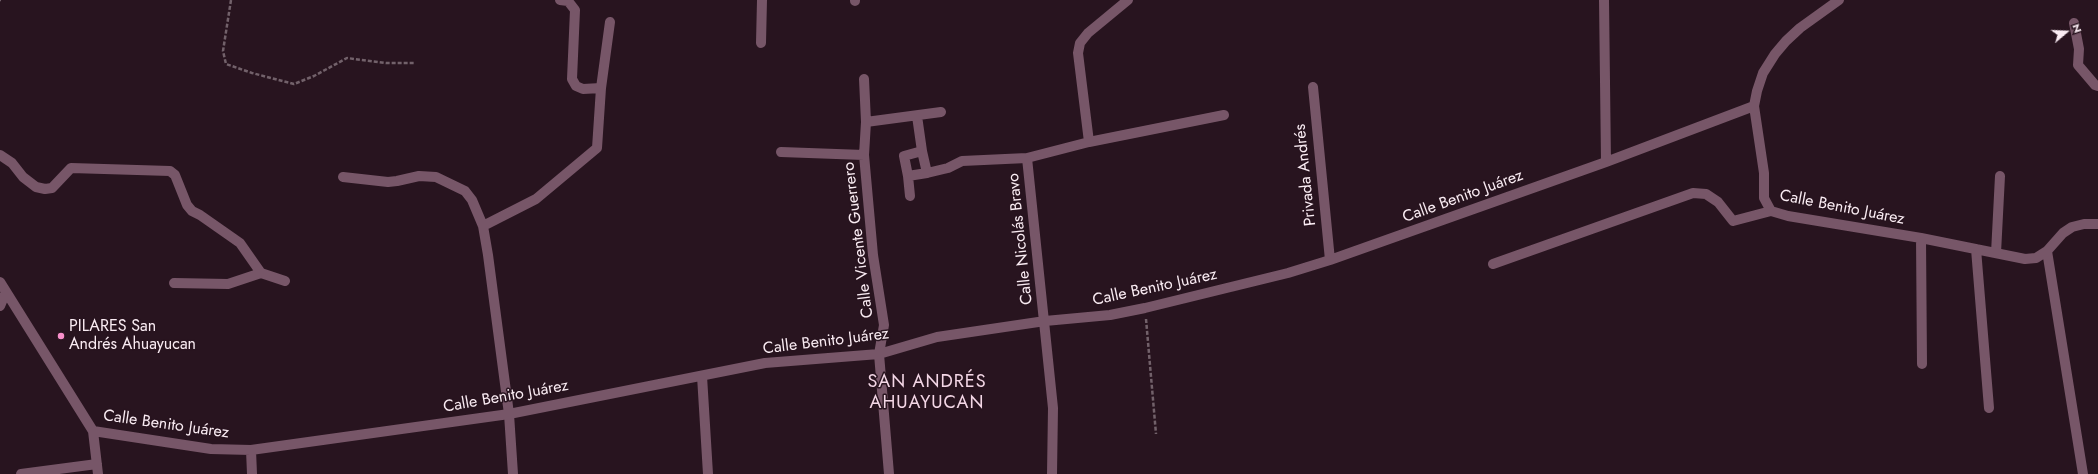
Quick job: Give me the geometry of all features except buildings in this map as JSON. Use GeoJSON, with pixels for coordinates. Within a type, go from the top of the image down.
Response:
{"type":"FeatureCollection","features":[{"type":"Feature","properties":{"kind":"street"},"geometry":{"type":"LineString","coordinates":[[560,0],[568,1],[574,10],[572,79],[576,86],[583,89],[601,88]]}},
{"type":"Feature","properties":{"kind":"street"},"geometry":{"type":"LineString","coordinates":[[761,43],[762,0]]}},
{"type":"Feature","properties":{"kind":"street"},"geometry":{"type":"LineString","coordinates":[[1090,142],[1078,53],[1080,43],[1088,34],[1128,0]]}},
{"type":"Feature","properties":{"kind":"street"},"geometry":{"type":"LineString","coordinates":[[1604,0],[1606,162]]}},
{"type":"Feature","properties":{"kind":"street"},"geometry":{"type":"LineString","coordinates":[[1754,106],[1763,73],[1775,54],[1800,28],[1838,0]]}},
{"type":"Feature","properties":{"kind":"street"},"geometry":{"type":"LineString","coordinates":[[484,226],[536,199],[597,148],[599,140],[601,88],[610,22]]}},
{"type":"Feature","properties":{"kind":"street"},"geometry":{"type":"LineString","coordinates":[[2074,23],[2079,49],[2078,65],[2095,85],[2098,86]]}},
{"type":"Feature","properties":{"kind":"street","name":"Calle Vicente Guerrero"},"geometry":{"type":"LineString","coordinates":[[864,79],[866,122],[864,156],[873,255],[884,325],[879,354],[889,474]]}},
{"type":"Feature","properties":{"kind":"street","name":"Privada Andrés"},"geometry":{"type":"LineString","coordinates":[[1313,87],[1330,260]]}},
{"type":"Feature","properties":{"kind":"street","name":"Calle Benito Juárez"},"geometry":{"type":"LineString","coordinates":[[93,430],[210,449],[251,450],[508,414],[765,363],[879,354],[937,337],[1045,321],[1110,315],[1145,308],[1288,273],[1330,260],[1606,162],[1754,106],[1764,173],[1764,198],[1771,212],[1921,238],[2025,259],[2036,258],[2048,251],[2063,233],[2072,227],[2084,224],[2098,224]]}},
{"type":"Feature","properties":{"kind":"street"},"geometry":{"type":"LineString","coordinates":[[866,122],[941,112]]}},
{"type":"Feature","properties":{"kind":"street","name":"Calle Nicolás Bravo"},"geometry":{"type":"LineString","coordinates":[[1052,474],[1053,408],[1027,158],[1090,142],[1224,115]]}},
{"type":"Feature","properties":{"kind":"street"},"geometry":{"type":"LineString","coordinates":[[917,116],[926,173]]}},
{"type":"Feature","properties":{"kind":"street"},"geometry":{"type":"LineString","coordinates":[[910,196],[904,156],[922,151]]}},
{"type":"Feature","properties":{"kind":"street"},"geometry":{"type":"LineString","coordinates":[[782,152],[864,156]]}},
{"type":"Feature","properties":{"kind":"street"},"geometry":{"type":"LineString","coordinates":[[0,155],[12,162],[23,177],[36,187],[45,189],[52,188],[71,168],[170,171],[174,175],[187,205],[192,211],[240,243],[261,273],[285,281]]}},
{"type":"Feature","properties":{"kind":"street"},"geometry":{"type":"LineString","coordinates":[[908,176],[948,168],[962,161],[1027,158]]}},
{"type":"Feature","properties":{"kind":"street"},"geometry":{"type":"LineString","coordinates":[[343,177],[388,182],[397,182],[419,176],[436,177],[465,191],[472,200],[484,226],[499,331],[513,474]]}},
{"type":"Feature","properties":{"kind":"street"},"geometry":{"type":"LineString","coordinates":[[1996,253],[2000,176]]}},
{"type":"Feature","properties":{"kind":"street"},"geometry":{"type":"LineString","coordinates":[[1493,264],[1693,194],[1706,194],[1718,202],[1733,221],[1771,212]]}},
{"type":"Feature","properties":{"kind":"street"},"geometry":{"type":"LineString","coordinates":[[1921,238],[1922,364]]}},
{"type":"Feature","properties":{"kind":"street"},"geometry":{"type":"LineString","coordinates":[[1976,249],[1989,408]]}},
{"type":"Feature","properties":{"kind":"street"},"geometry":{"type":"LineString","coordinates":[[2048,251],[2083,474]]}},
{"type":"Feature","properties":{"kind":"street"},"geometry":{"type":"LineString","coordinates":[[174,283],[228,284],[261,273]]}},
{"type":"Feature","properties":{"kind":"street"},"geometry":{"type":"LineString","coordinates":[[0,282],[93,430],[98,469],[21,474]]}},
{"type":"Feature","properties":{"kind":"street"},"geometry":{"type":"LineString","coordinates":[[0,306],[6,292]]}},
{"type":"Feature","properties":{"kind":"street"},"geometry":{"type":"LineString","coordinates":[[702,376],[708,474]]}},
{"type":"Feature","properties":{"kind":"street"},"geometry":{"type":"LineString","coordinates":[[251,450],[252,474]]}},
{"type":"Feature","properties":{"kind":"path"},"geometry":{"type":"LineString","coordinates":[[231,0],[224,51],[226,64],[252,73],[294,84],[348,58],[386,63],[415,63]]}},
{"type":"Feature","properties":{"kind":"path"},"geometry":{"type":"LineString","coordinates":[[1145,308],[1152,373],[1156,434]]}},
{"type":"Feature","properties":{"kind":"place","name":"PILARES San Andrés Ahuayucan"},"geometry":{"type":"Point","coordinates":[61,336]}},
{"type":"Feature","properties":{"kind":"district","name":"SAN ANDRÉS AHUAYUCAN"},"geometry":{"type":"Point","coordinates":[927,393]}}]}
